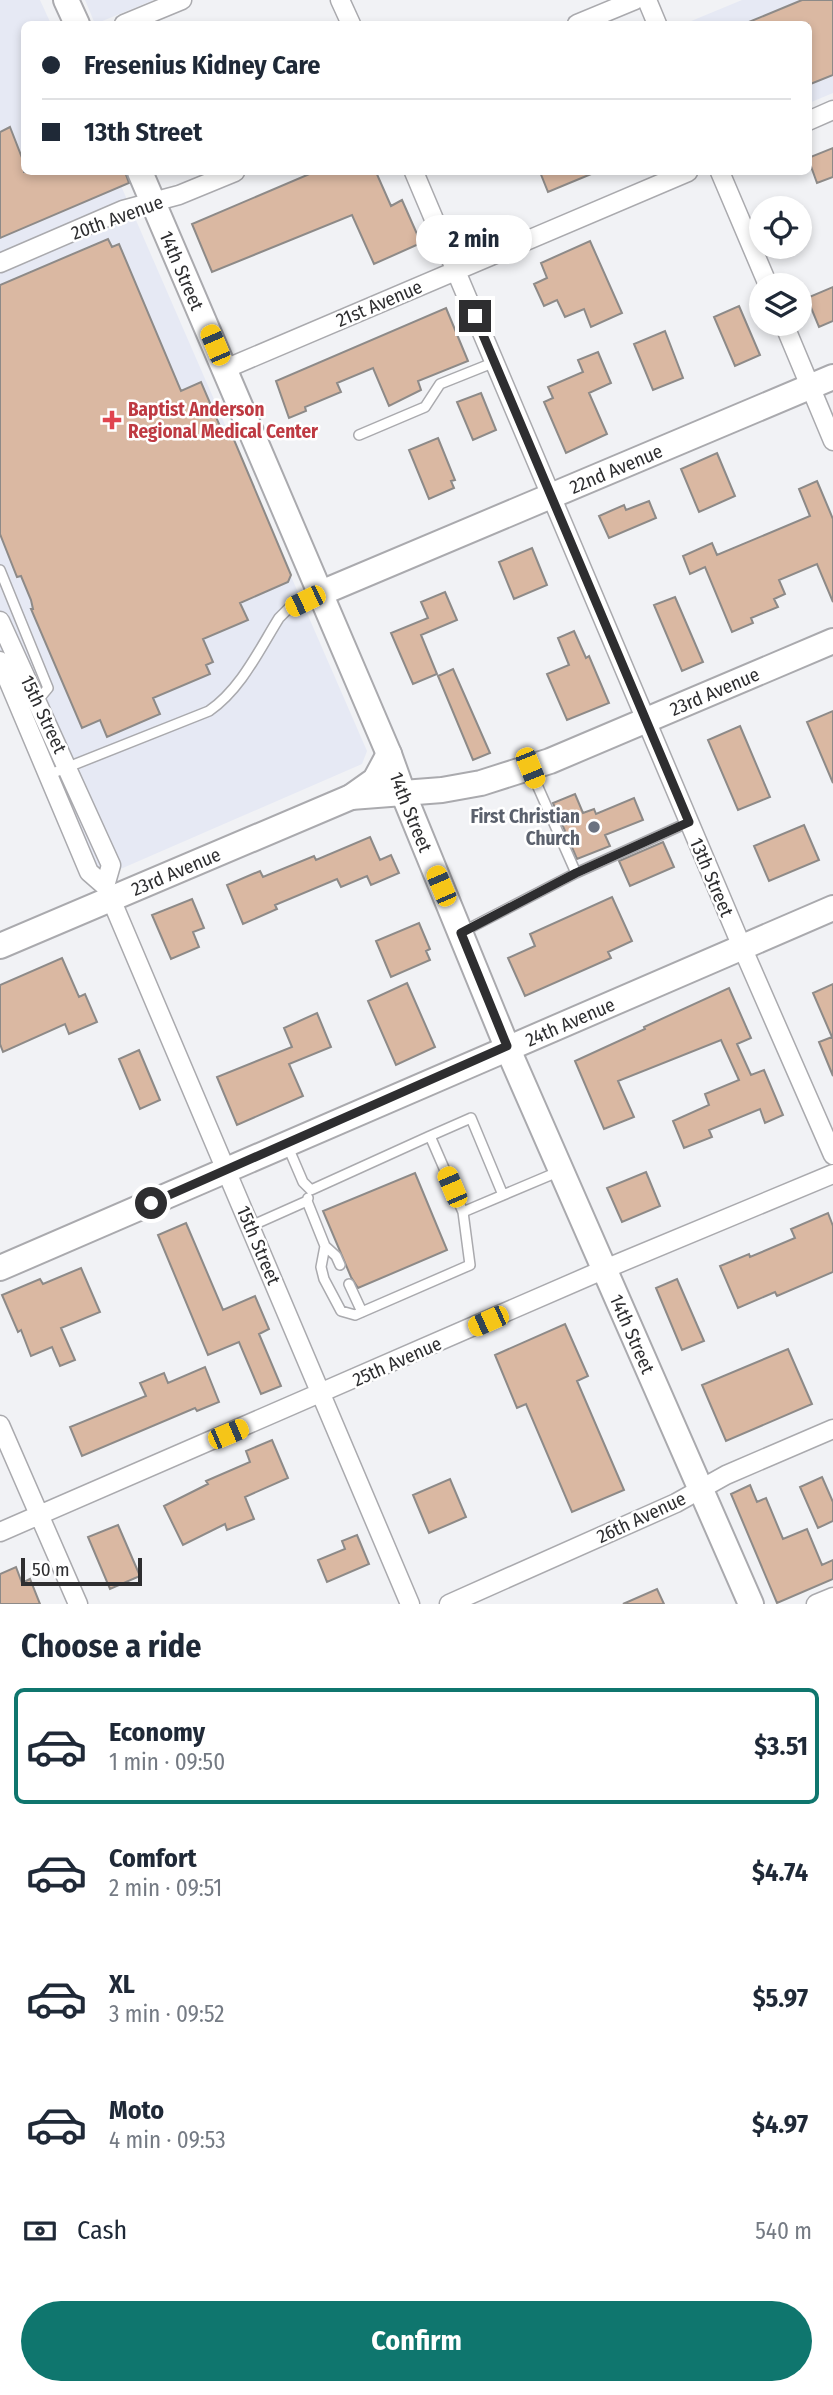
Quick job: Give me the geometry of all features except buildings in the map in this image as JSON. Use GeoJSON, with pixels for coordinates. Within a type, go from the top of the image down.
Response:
{"type":"FeatureCollection","features":[{"type":"Feature","properties":{"kind":"main road"},"geometry":{"type":"LineString","coordinates":[[66,0],[76,21]]}},
{"type":"Feature","properties":{"kind":"main road","name":"14th Street"},"geometry":{"type":"LineString","coordinates":[[141,175],[389,754],[507,1046],[751,1604]]}},
{"type":"Feature","properties":{"kind":"main road","name":"22nd Avenue"},"geometry":{"type":"LineString","coordinates":[[321,593],[822,381]]}},
{"type":"Feature","properties":{"kind":"main road","name":"23rd Avenue"},"geometry":{"type":"LineString","coordinates":[[351,797],[442,790],[481,783],[530,768],[833,641]]}},
{"type":"Feature","properties":{"kind":"main road","name":"23rd Avenue"},"geometry":{"type":"LineString","coordinates":[[0,946],[108,892],[351,797],[375,780],[389,754]]}},
{"type":"Feature","properties":{"kind":"main road","name":"24th Avenue"},"geometry":{"type":"LineString","coordinates":[[0,1268],[227,1171],[507,1046],[833,908]]}},
{"type":"Feature","properties":{"kind":"street"},"geometry":{"type":"LineString","coordinates":[[131,21],[182,0]]}},
{"type":"Feature","properties":{"kind":"street"},"geometry":{"type":"LineString","coordinates":[[340,0],[350,21]]}},
{"type":"Feature","properties":{"kind":"street"},"geometry":{"type":"LineString","coordinates":[[585,21],[635,0]]}},
{"type":"Feature","properties":{"kind":"street"},"geometry":{"type":"LineString","coordinates":[[647,0],[656,21]]}},
{"type":"Feature","properties":{"kind":"street"},"geometry":{"type":"LineString","coordinates":[[812,119],[833,110]]}},
{"type":"Feature","properties":{"kind":"street","name":"20th Avenue"},"geometry":{"type":"LineString","coordinates":[[0,263],[123,210],[179,195],[228,175]]}},
{"type":"Feature","properties":{"kind":"street","name":"13th Street"},"geometry":{"type":"LineString","coordinates":[[415,175],[833,1156]]}},
{"type":"Feature","properties":{"kind":"street","name":"21st Avenue"},"geometry":{"type":"LineString","coordinates":[[225,369],[681,175]]}},
{"type":"Feature","properties":{"kind":"street"},"geometry":{"type":"LineString","coordinates":[[721,175],[763,273]]}},
{"type":"Feature","properties":{"kind":"street"},"geometry":{"type":"LineString","coordinates":[[792,336],[822,381],[833,441]]}},
{"type":"Feature","properties":{"kind":"street","name":"15th Street"},"geometry":{"type":"LineString","coordinates":[[0,621],[111,864],[108,892]]}},
{"type":"Feature","properties":{"kind":"street","name":"15th Street"},"geometry":{"type":"LineString","coordinates":[[0,661],[89,872],[108,892],[410,1604]]}},
{"type":"Feature","properties":{"kind":"street","name":"25th Avenue"},"geometry":{"type":"LineString","coordinates":[[0,1532],[323,1394],[605,1269],[833,1174]]}},
{"type":"Feature","properties":{"kind":"street"},"geometry":{"type":"LineString","coordinates":[[0,1425],[78,1604]]}},
{"type":"Feature","properties":{"kind":"street","name":"26th Avenue"},"geometry":{"type":"LineString","coordinates":[[449,1604],[676,1503],[726,1475],[833,1429]]}},
{"type":"Feature","properties":{"kind":"street"},"geometry":{"type":"LineString","coordinates":[[816,1604],[833,1597]]}},
{"type":"Feature","properties":{"kind":"lane"},"geometry":{"type":"LineString","coordinates":[[359,435],[425,407],[440,384],[495,362]]}},
{"type":"Feature","properties":{"kind":"lane"},"geometry":{"type":"LineString","coordinates":[[0,570],[48,688],[38,700]]}},
{"type":"Feature","properties":{"kind":"lane"},"geometry":{"type":"LineString","coordinates":[[48,775],[209,711],[233,691],[279,618],[289,608],[321,593]]}},
{"type":"Feature","properties":{"kind":"lane"},"geometry":{"type":"LineString","coordinates":[[530,768],[576,873]]}},
{"type":"Feature","properties":{"kind":"lane"},"geometry":{"type":"LineString","coordinates":[[461,933],[576,873],[689,822]]}},
{"type":"Feature","properties":{"kind":"lane"},"geometry":{"type":"LineString","coordinates":[[341,1265],[325,1246],[307,1201],[311,1190],[471,1118],[503,1195]]}},
{"type":"Feature","properties":{"kind":"lane"},"geometry":{"type":"LineString","coordinates":[[325,1246],[321,1268],[324,1279],[341,1311],[355,1315],[470,1265],[463,1212],[430,1136]]}},
{"type":"Feature","properties":{"kind":"lane"},"geometry":{"type":"LineString","coordinates":[[287,1144],[303,1182],[311,1190]]}},
{"type":"Feature","properties":{"kind":"lane"},"geometry":{"type":"LineString","coordinates":[[463,1212],[562,1170]]}},
{"type":"Feature","properties":{"kind":"lane"},"geometry":{"type":"LineString","coordinates":[[251,1226],[307,1201]]}},
{"type":"Feature","properties":{"kind":"lane"},"geometry":{"type":"LineString","coordinates":[[349,1284],[362,1312]]}},
{"type":"Feature","properties":{"kind":"shaded area","name":"Baptist Anderson Regional Medical Center"},"geometry":{"type":"Polygon","coordinates":[[[0,0],[40,0],[50,21],[21,21],[21,175],[116,175],[367,751],[362,764],[93,881],[0,669],[0,0]]]}},
{"type":"Feature","properties":{"kind":"shaded area"},"geometry":{"type":"Polygon","coordinates":[[[85,0],[154,0],[102,21],[94,21],[85,0]]]}},
{"type":"Feature","properties":{"kind":"shaded area"},"geometry":{"type":"Polygon","coordinates":[[[742,0],[833,0],[833,93],[812,102],[812,21],[691,21],[742,0]]]}},
{"type":"Feature","properties":{"kind":"place","name":"Baptist Anderson Regional Medical Center"},"geometry":{"type":"Point","coordinates":[112,420]}},
{"type":"Feature","properties":{"kind":"place","name":"First Christian Church"},"geometry":{"type":"Point","coordinates":[594,827]}},
{"type":"Feature","properties":{"kind":"route"},"geometry":{"type":"LineString","coordinates":[[151,1203],[507,1046],[461,933],[576,873],[689,822],[475,316]]}}]}
